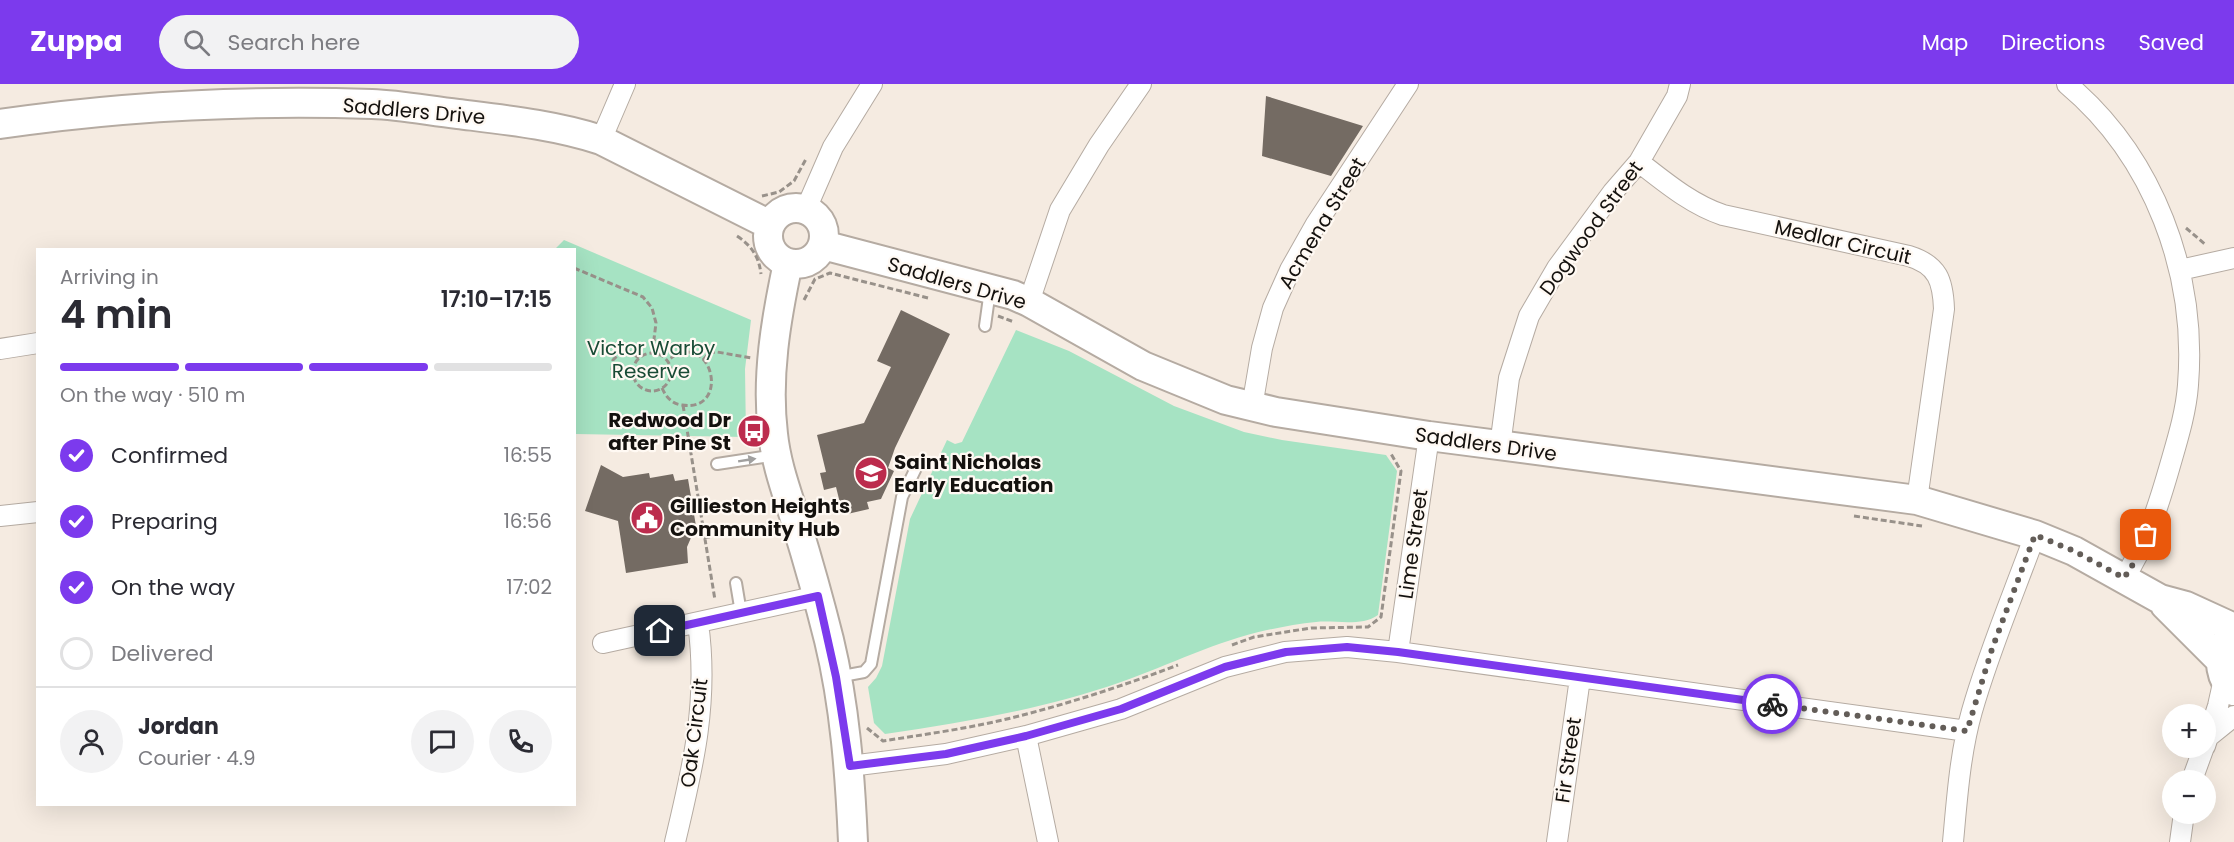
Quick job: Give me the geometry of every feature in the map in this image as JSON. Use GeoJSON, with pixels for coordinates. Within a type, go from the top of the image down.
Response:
{"type":"FeatureCollection","features":[{"type":"Feature","properties":{"kind":"street"},"geometry":{"type":"LineString","coordinates":[[601,140],[625,84]]}},
{"type":"Feature","properties":{"kind":"street"},"geometry":{"type":"LineString","coordinates":[[806,209],[833,147],[872,84]]}},
{"type":"Feature","properties":{"kind":"street"},"geometry":{"type":"LineString","coordinates":[[1029,302],[1060,210],[1099,145],[1141,84]]}},
{"type":"Feature","properties":{"kind":"street","name":"Acmena Street"},"geometry":{"type":"LineString","coordinates":[[1252,407],[1262,348],[1270,318],[1290,270],[1316,224],[1408,84]]}},
{"type":"Feature","properties":{"kind":"street","name":"Dogwood Street"},"geometry":{"type":"LineString","coordinates":[[1500,446],[1509,378],[1529,316],[1557,268],[1613,192],[1639,162],[1677,96],[1680,84]]}},
{"type":"Feature","properties":{"kind":"street"},"geometry":{"type":"LineString","coordinates":[[2067,84],[2102,119],[2127,152],[2149,187],[2169,231],[2180,270],[2189,328],[2188,387],[2184,416],[2165,482],[2139,555],[2124,578]]}},
{"type":"Feature","properties":{"kind":"street","name":"Saddlers Drive"},"geometry":{"type":"LineString","coordinates":[[0,124],[78,112],[199,104],[374,104],[519,121],[601,140],[770,225]]}},
{"type":"Feature","properties":{"kind":"street","name":"Medlar Circuit"},"geometry":{"type":"LineString","coordinates":[[1639,162],[1688,199],[1723,216],[1909,256],[1930,265],[1941,284],[1944,309],[1917,500]]}},
{"type":"Feature","properties":{"kind":"street"},"geometry":{"type":"LineString","coordinates":[[798,207],[806,209],[822,224],[824,231],[822,245],[815,257],[809,261],[788,263],[777,256],[769,245],[770,225],[784,210],[798,207]]}},
{"type":"Feature","properties":{"kind":"street","name":"Saddlers Drive"},"geometry":{"type":"LineString","coordinates":[[822,245],[1029,302],[1143,366],[1226,400],[1252,407],[1429,436],[1917,500],[2035,535],[2074,551],[2160,599],[2186,606],[2234,628]]}},
{"type":"Feature","properties":{"kind":"street"},"geometry":{"type":"LineString","coordinates":[[2180,270],[2234,258]]}},
{"type":"Feature","properties":{"kind":"street"},"geometry":{"type":"LineString","coordinates":[[788,263],[773,346],[770,390],[773,435],[818,596],[836,677],[850,766],[853,842]]}},
{"type":"Feature","properties":{"kind":"street"},"geometry":{"type":"LineString","coordinates":[[0,349],[36,343]]}},
{"type":"Feature","properties":{"kind":"street","name":"Lime Street"},"geometry":{"type":"LineString","coordinates":[[1398,652],[1429,436]]}},
{"type":"Feature","properties":{"kind":"street"},"geometry":{"type":"LineString","coordinates":[[0,516],[36,512]]}},
{"type":"Feature","properties":{"kind":"street"},"geometry":{"type":"LineString","coordinates":[[1953,842],[1967,731],[1992,649],[2035,535]]}},
{"type":"Feature","properties":{"kind":"street"},"geometry":{"type":"LineString","coordinates":[[603,643],[818,596]]}},
{"type":"Feature","properties":{"kind":"street","name":"Saddlers Drive"},"geometry":{"type":"LineString","coordinates":[[2160,599],[2226,677]]}},
{"type":"Feature","properties":{"kind":"street","name":"Oak Circuit"},"geometry":{"type":"LineString","coordinates":[[675,842],[692,774],[702,708],[703,669],[698,623]]}},
{"type":"Feature","properties":{"kind":"street"},"geometry":{"type":"LineString","coordinates":[[2216,710],[2226,677],[2226,643],[2234,633]]}},
{"type":"Feature","properties":{"kind":"street"},"geometry":{"type":"LineString","coordinates":[[850,766],[946,754],[1026,736],[1121,709],[1225,667],[1286,652],[1347,647],[1398,652],[1967,731]]}},
{"type":"Feature","properties":{"kind":"street","name":"Fir Street"},"geometry":{"type":"LineString","coordinates":[[1557,842],[1580,678]]}},
{"type":"Feature","properties":{"kind":"street"},"geometry":{"type":"LineString","coordinates":[[2216,733],[2234,716]]}},
{"type":"Feature","properties":{"kind":"street"},"geometry":{"type":"LineString","coordinates":[[1026,736],[1048,842]]}},
{"type":"Feature","properties":{"kind":"street"},"geometry":{"type":"LineString","coordinates":[[2180,842],[2182,824]]}},
{"type":"Feature","properties":{"kind":"lane"},"geometry":{"type":"LineString","coordinates":[[985,326],[991,290]]}},
{"type":"Feature","properties":{"kind":"lane"},"geometry":{"type":"LineString","coordinates":[[717,464],[777,455]]}},
{"type":"Feature","properties":{"kind":"lane"},"geometry":{"type":"LineString","coordinates":[[836,677],[864,672],[871,664],[902,497],[917,466]]}},
{"type":"Feature","properties":{"kind":"lane"},"geometry":{"type":"LineString","coordinates":[[736,583],[741,613]]}},
{"type":"Feature","properties":{"kind":"path"},"geometry":{"type":"LineString","coordinates":[[762,195],[779,192],[794,181],[809,154]]}},
{"type":"Feature","properties":{"kind":"path"},"geometry":{"type":"LineString","coordinates":[[732,232],[752,248],[759,261],[762,277]]}},
{"type":"Feature","properties":{"kind":"path"},"geometry":{"type":"LineString","coordinates":[[576,269],[643,297],[652,308],[656,323],[654,339],[657,353],[670,366],[670,379],[662,388],[650,391],[639,385],[633,374],[633,368],[639,358],[645,354],[657,353]]}},
{"type":"Feature","properties":{"kind":"path"},"geometry":{"type":"LineString","coordinates":[[803,302],[812,286]]}},
{"type":"Feature","properties":{"kind":"path"},"geometry":{"type":"LineString","coordinates":[[612,370],[613,360],[620,353],[630,352],[639,358]]}},
{"type":"Feature","properties":{"kind":"path"},"geometry":{"type":"LineString","coordinates":[[703,360],[709,353],[717,352],[752,358]]}},
{"type":"Feature","properties":{"kind":"path"},"geometry":{"type":"LineString","coordinates":[[662,388],[664,395],[671,401],[682,405],[695,404],[708,394],[712,377],[710,369],[703,360],[690,353],[681,353],[667,361]]}},
{"type":"Feature","properties":{"kind":"path"},"geometry":{"type":"LineString","coordinates":[[682,405],[715,602]]}},
{"type":"Feature","properties":{"kind":"path"},"geometry":{"type":"LineString","coordinates":[[1224,648],[1254,637],[1311,628],[1368,627],[1381,617],[1401,471],[1390,452]]}},
{"type":"Feature","properties":{"kind":"path"},"geometry":{"type":"LineString","coordinates":[[704,538],[775,526]]}},
{"type":"Feature","properties":{"kind":"path"},"geometry":{"type":"LineString","coordinates":[[874,734],[884,741],[1014,717],[1115,688],[1184,662]]}},
{"type":"Feature","properties":{"kind":"green space","name":"Victor Warby Reserve"},"geometry":{"type":"Polygon","coordinates":[[[564,240],[751,320],[745,369],[746,437],[576,434],[576,248],[556,248],[564,240]]]}},
{"type":"Feature","properties":{"kind":"green space"},"geometry":{"type":"Polygon","coordinates":[[[1016,330],[1069,351],[1174,406],[1244,432],[1282,440],[1386,455],[1397,471],[1378,615],[1364,621],[1310,623],[1267,630],[1230,640],[1121,682],[1063,700],[975,719],[885,734],[874,723],[868,687],[882,666],[910,519],[947,440],[955,444],[962,442],[1016,330]]]}},
{"type":"Feature","properties":{"kind":"building"},"geometry":{"type":"Polygon","coordinates":[[[1266,96],[1363,126],[1331,176],[1262,156],[1266,96]]]}},
{"type":"Feature","properties":{"kind":"building"},"geometry":{"type":"Polygon","coordinates":[[[901,310],[950,334],[895,448],[888,468],[894,471],[881,499],[867,502],[869,509],[843,515],[836,487],[824,490],[820,473],[826,472],[817,435],[864,423],[891,367],[877,361],[901,310]]]}},
{"type":"Feature","properties":{"kind":"building","name":"Gillieston Heights Community Hub"},"geometry":{"type":"Polygon","coordinates":[[[601,465],[623,477],[649,473],[650,478],[673,474],[675,481],[688,479],[696,526],[687,547],[688,563],[626,573],[618,521],[585,511],[601,465]]]}},
{"type":"Feature","properties":{"kind":"way so far"},"geometry":{"type":"LineString","coordinates":[[1772,704],[1967,731],[1992,649],[2035,535],[2074,551],[2124,578],[2139,555],[2146,535]]}},
{"type":"Feature","properties":{"kind":"place","name":"Redwood Dr after Pine St"},"geometry":{"type":"Point","coordinates":[754,431]}},
{"type":"Feature","properties":{"kind":"place","name":"Saint Nicholas Early Education"},"geometry":{"type":"Point","coordinates":[871,473]}},
{"type":"Feature","properties":{"kind":"place","name":"Gillieston Heights Community Hub"},"geometry":{"type":"Point","coordinates":[647,518]}},
{"type":"Feature","properties":{"kind":"route"},"geometry":{"type":"LineString","coordinates":[[660,631],[818,596],[841,702],[850,766],[946,754],[1026,736],[1121,709],[1225,667],[1286,652],[1347,647],[1398,652],[1772,704]]}}]}
